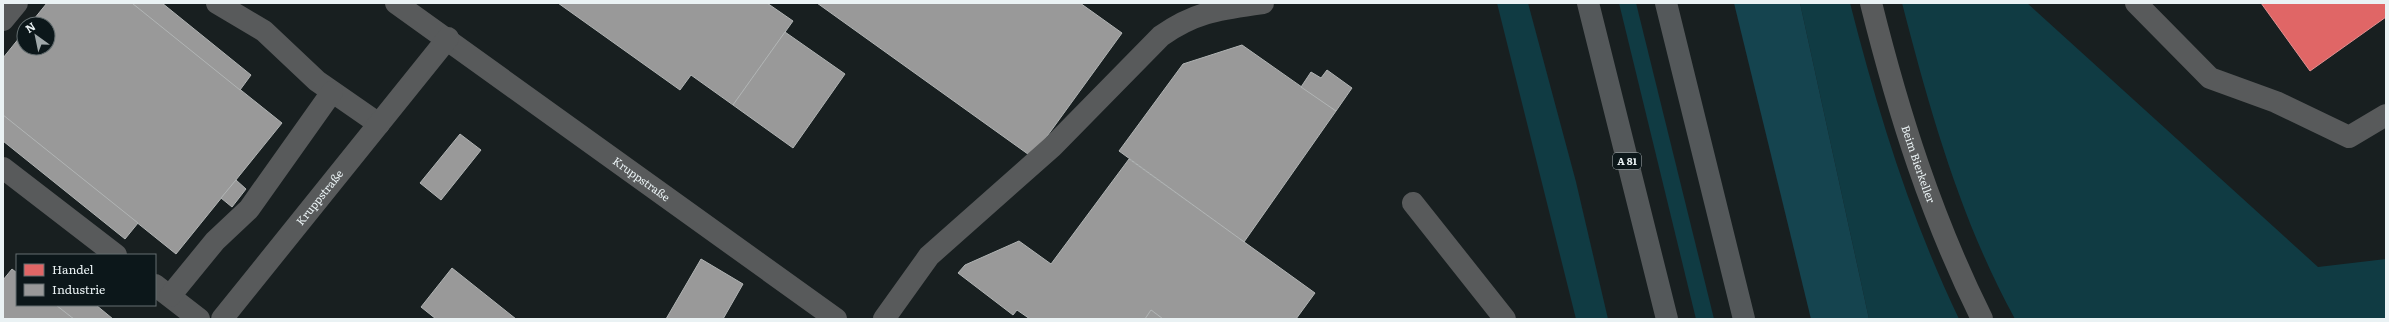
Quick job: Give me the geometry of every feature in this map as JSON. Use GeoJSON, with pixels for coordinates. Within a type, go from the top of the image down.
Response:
{"type":"FeatureCollection","features":[{"type":"Feature","properties":{"kind":"highway","name":"A 81"},"geometry":{"type":"LineString","coordinates":[[1588,3],[1667,319]]}},
{"type":"Feature","properties":{"kind":"highway"},"geometry":{"type":"LineString","coordinates":[[1666,3],[1744,319]]}},
{"type":"Feature","properties":{"kind":"street"},"geometry":{"type":"LineString","coordinates":[[3,20],[17,3]]}},
{"type":"Feature","properties":{"kind":"street"},"geometry":{"type":"LineString","coordinates":[[217,3],[264,31],[317,81],[379,124]]}},
{"type":"Feature","properties":{"kind":"street"},"geometry":{"type":"LineString","coordinates":[[884,319],[929,256],[1052,147],[1161,36],[1180,23],[1211,11],[1263,3]]}},
{"type":"Feature","properties":{"kind":"street","name":"Beim Bierkeller"},"geometry":{"type":"LineString","coordinates":[[1871,3],[1894,92],[1928,197],[1955,265],[1982,319]]}},
{"type":"Feature","properties":{"kind":"street"},"geometry":{"type":"LineString","coordinates":[[2136,3],[2210,78],[2276,102],[2349,137],[2386,115]]}},
{"type":"Feature","properties":{"kind":"street","name":"Kruppstraße"},"geometry":{"type":"LineString","coordinates":[[402,4],[836,319]]}},
{"type":"Feature","properties":{"kind":"street","name":"Kruppstraße"},"geometry":{"type":"LineString","coordinates":[[222,319],[448,38]]}},
{"type":"Feature","properties":{"kind":"street"},"geometry":{"type":"LineString","coordinates":[[199,319],[162,291],[249,209],[332,92]]}},
{"type":"Feature","properties":{"kind":"street"},"geometry":{"type":"LineString","coordinates":[[3,168],[115,254]]}},
{"type":"Feature","properties":{"kind":"street"},"geometry":{"type":"LineString","coordinates":[[1413,203],[1505,319]]}},
{"type":"Feature","properties":{"kind":"shaded area"},"geometry":{"type":"Polygon","coordinates":[[[1497,3],[1528,3],[1576,182],[1608,319],[1576,319],[1497,3]]]}},
{"type":"Feature","properties":{"kind":"shaded area"},"geometry":{"type":"Polygon","coordinates":[[[1619,3],[1636,3],[1714,319],[1696,319],[1619,3]]]}},
{"type":"Feature","properties":{"kind":"shaded area"},"geometry":{"type":"Polygon","coordinates":[[[1734,3],[1800,3],[1869,319],[1811,319],[1734,3]]]}},
{"type":"Feature","properties":{"kind":"shaded area"},"geometry":{"type":"Polygon","coordinates":[[[1800,3],[1850,3],[1884,124],[1910,203],[1941,281],[1959,319],[1869,319],[1800,3]]]}},
{"type":"Feature","properties":{"kind":"shaded area"},"geometry":{"type":"Polygon","coordinates":[[[1902,3],[2027,3],[2318,267],[2386,259],[2386,319],[2015,319],[1978,243],[1949,165],[1924,84],[1902,3]]]}},
{"type":"Feature","properties":{"kind":"building: Handel"},"geometry":{"type":"Polygon","coordinates":[[[2261,3],[2386,3],[2386,17],[2310,71],[2261,3]]]}},
{"type":"Feature","properties":{"kind":"building: Industrie"},"geometry":{"type":"Polygon","coordinates":[[[47,3],[132,3],[282,123],[176,254],[3,115],[3,58],[16,42],[16,56],[56,56],[56,16],[36,16],[47,3]]]}},
{"type":"Feature","properties":{"kind":"building: Industrie"},"geometry":{"type":"Polygon","coordinates":[[[132,3],[162,3],[251,75],[240,90],[132,3]]]}},
{"type":"Feature","properties":{"kind":"building: Industrie"},"geometry":{"type":"Polygon","coordinates":[[[558,3],[767,3],[793,21],[733,105],[691,75],[680,90],[558,3]]]}},
{"type":"Feature","properties":{"kind":"building: Industrie"},"geometry":{"type":"Polygon","coordinates":[[[817,3],[1080,3],[1122,33],[1032,157],[817,3]]]}},
{"type":"Feature","properties":{"kind":"building: Industrie"},"geometry":{"type":"Polygon","coordinates":[[[785,32],[845,74],[793,148],[733,105],[785,32]]]}},
{"type":"Feature","properties":{"kind":"building: Industrie"},"geometry":{"type":"Polygon","coordinates":[[[1242,45],[1336,111],[1244,242],[1119,151],[1183,64],[1242,45]]]}},
{"type":"Feature","properties":{"kind":"building: Industrie"},"geometry":{"type":"Polygon","coordinates":[[[1327,70],[1352,88],[1336,111],[1301,87],[1311,72],[1321,78],[1327,70]]]}},
{"type":"Feature","properties":{"kind":"building: Industrie"},"geometry":{"type":"Polygon","coordinates":[[[3,115],[138,223],[125,239],[3,141],[3,115]]]}},
{"type":"Feature","properties":{"kind":"building: Industrie"},"geometry":{"type":"Polygon","coordinates":[[[460,134],[481,150],[441,200],[420,183],[460,134]]]}},
{"type":"Feature","properties":{"kind":"building: Industrie"},"geometry":{"type":"Polygon","coordinates":[[[1129,159],[1315,293],[1296,319],[1163,319],[1151,310],[1145,319],[1030,319],[1017,310],[1013,315],[958,273],[965,265],[1019,241],[1051,264],[1129,159]]]}},
{"type":"Feature","properties":{"kind":"building: Industrie"},"geometry":{"type":"Polygon","coordinates":[[[236,180],[246,189],[232,207],[221,198],[236,180]]]}},
{"type":"Feature","properties":{"kind":"building: Industrie"},"geometry":{"type":"Polygon","coordinates":[[[701,259],[743,284],[723,319],[666,319],[701,259]]]}},
{"type":"Feature","properties":{"kind":"building: Industrie"},"geometry":{"type":"Polygon","coordinates":[[[452,268],[516,319],[436,319],[421,307],[452,268]]]}},
{"type":"Feature","properties":{"kind":"building: Industrie"},"geometry":{"type":"Polygon","coordinates":[[[12,269],[16,272],[16,306],[57,306],[74,319],[3,319],[3,280],[12,269]]]}},
{"type":"Feature","properties":{"kind":"building: Industrie"},"geometry":{"type":"Polygon","coordinates":[[[57,306],[97,306],[113,319],[74,319],[57,306]]]}},
{"type":"Feature","properties":{"kind":"building: Industrie"},"geometry":{"type":"Polygon","coordinates":[[[1151,310],[1163,319],[1145,319],[1151,310]]]}}]}
